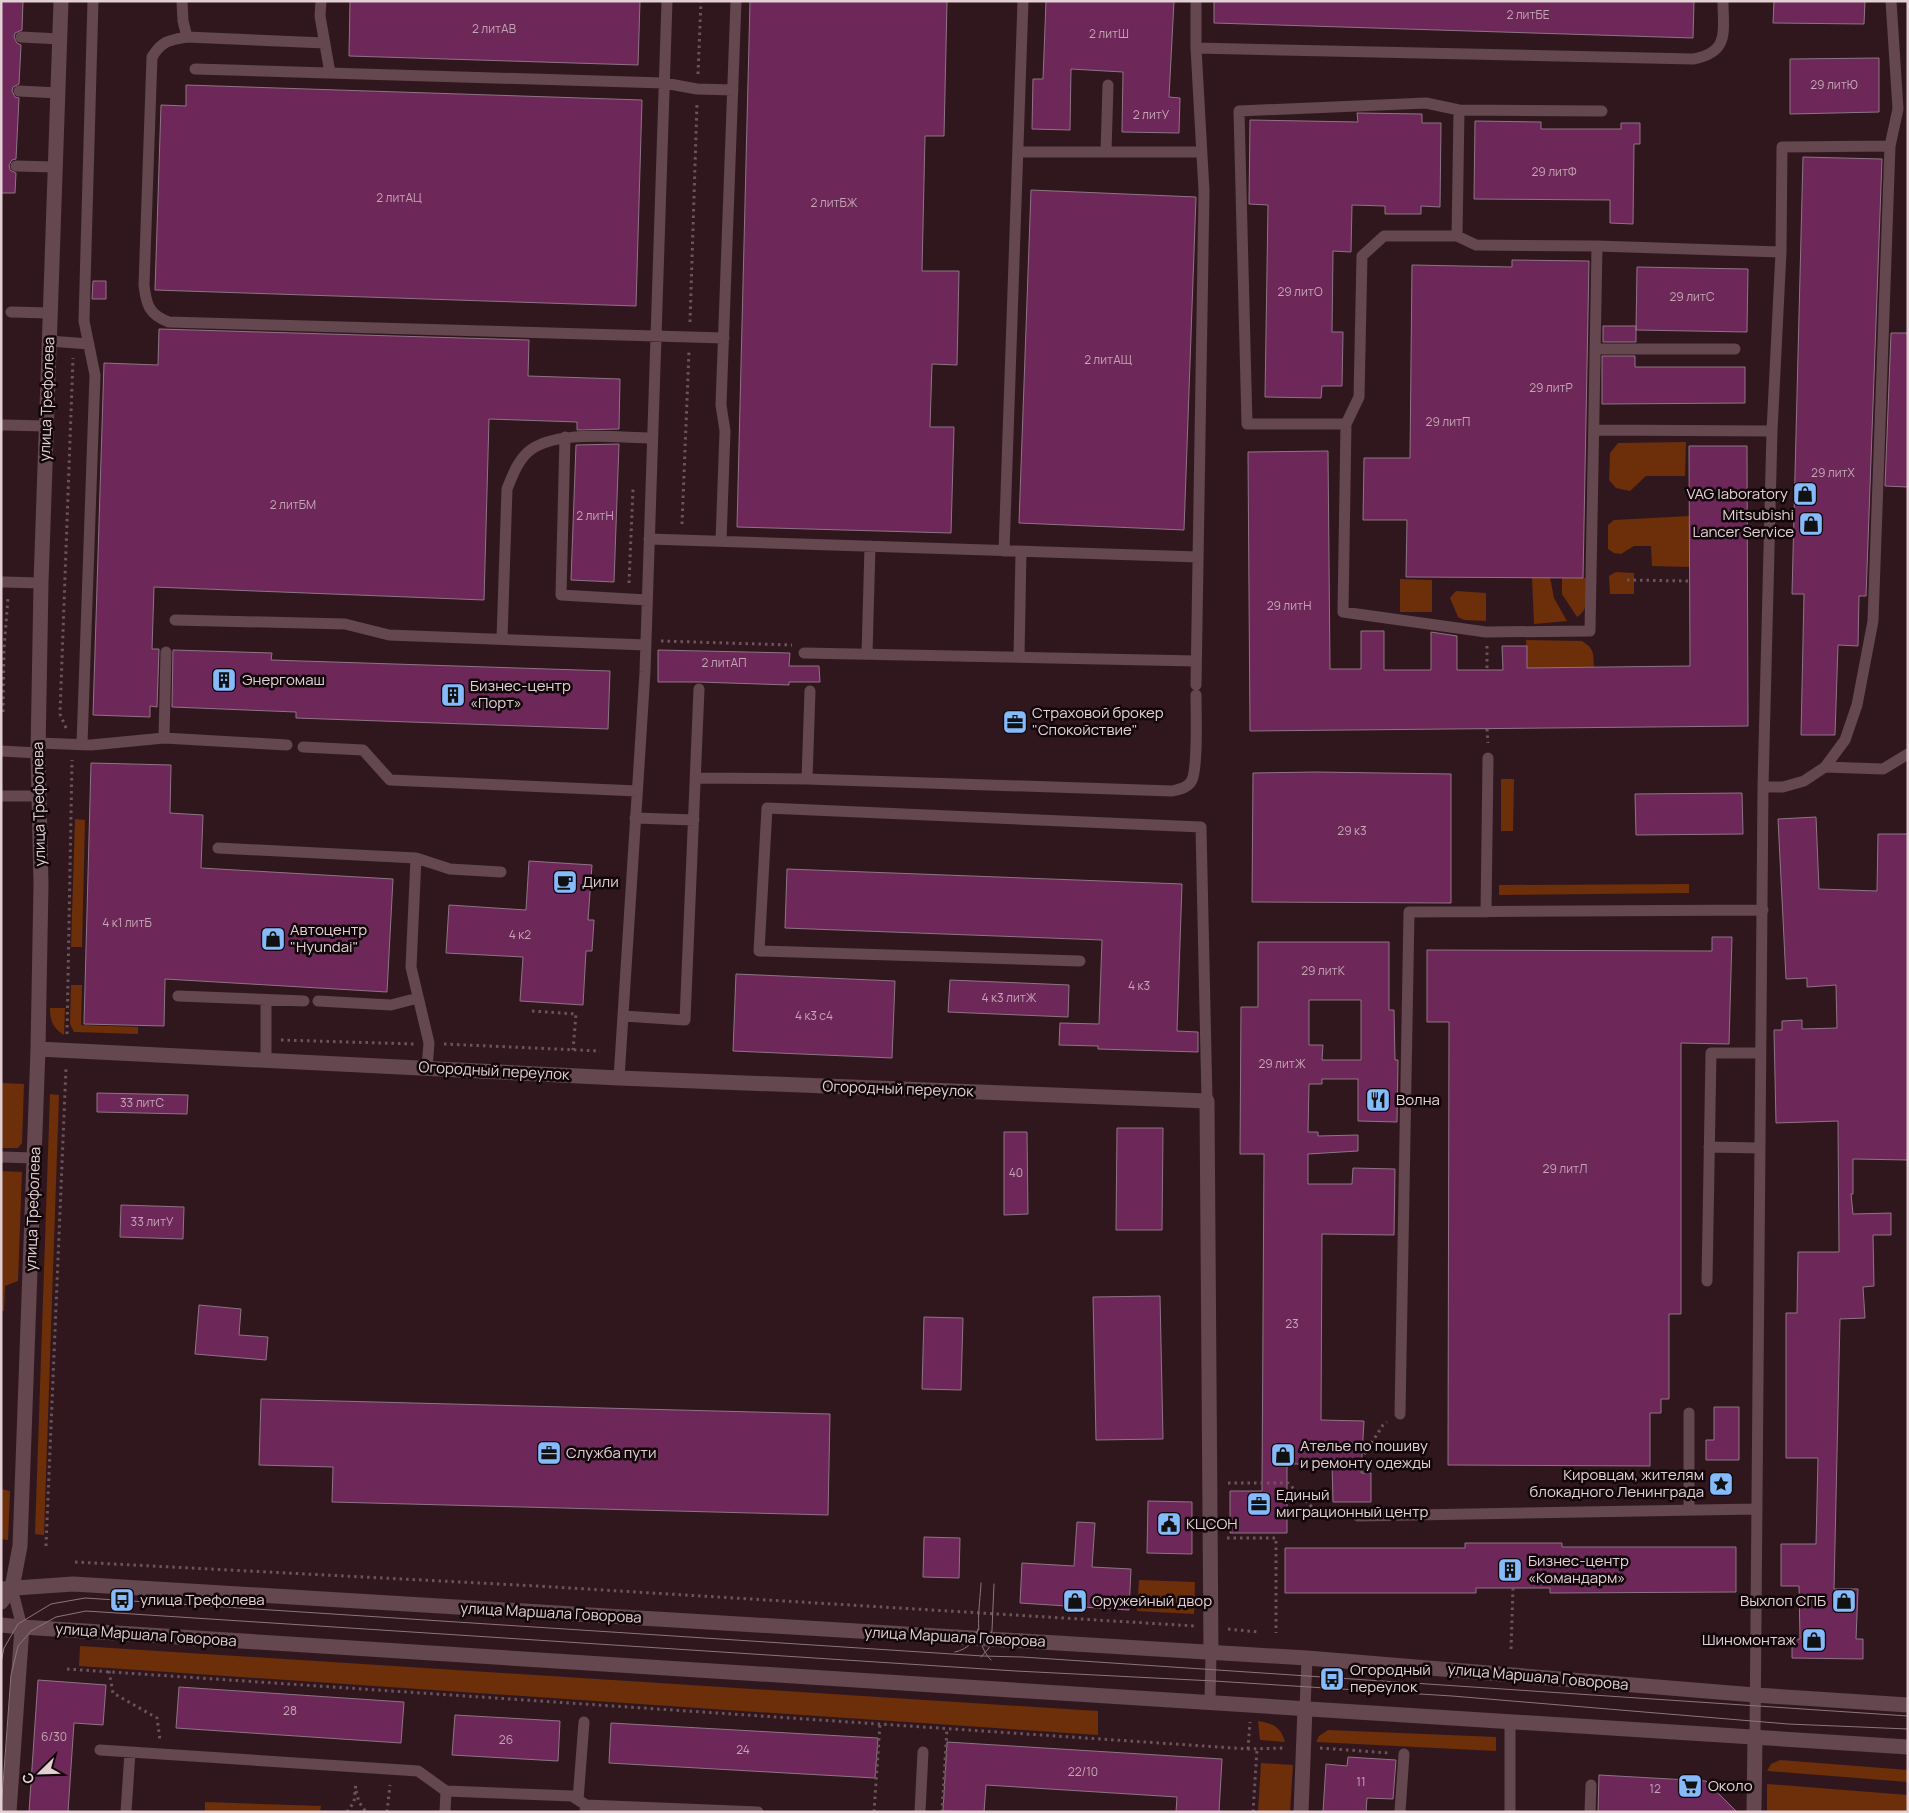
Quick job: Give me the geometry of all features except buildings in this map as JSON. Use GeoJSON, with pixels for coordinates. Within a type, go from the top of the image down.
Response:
{"type":"FeatureCollection","features":[{"type":"Feature","properties":{"kind":"main road","name":"улица Трефолева"},"geometry":{"type":"LineString","coordinates":[[1,1602],[20,1546],[35,1158],[41,884],[38,748],[41,583],[61,1]]}},
{"type":"Feature","properties":{"kind":"main road","name":"Огородный переулок"},"geometry":{"type":"LineString","coordinates":[[38,1049],[619,1078],[1207,1101]]}},
{"type":"Feature","properties":{"kind":"main road"},"geometry":{"type":"LineString","coordinates":[[1207,1101],[1211,1653]]}},
{"type":"Feature","properties":{"kind":"main road","name":"улица Маршала Говорова"},"geometry":{"type":"LineString","coordinates":[[7,1588],[73,1584],[1307,1658],[1755,1695],[1908,1705]]}},
{"type":"Feature","properties":{"kind":"main road","name":"улица Маршала Говорова"},"geometry":{"type":"LineString","coordinates":[[1,1625],[1908,1747]]}},
{"type":"Feature","properties":{"kind":"main road"},"geometry":{"type":"LineString","coordinates":[[9,1812],[22,1627]]}},
{"type":"Feature","properties":{"kind":"main road"},"geometry":{"type":"LineString","coordinates":[[1301,1812],[1305,1708]]}},
{"type":"Feature","properties":{"kind":"main road"},"geometry":{"type":"LineString","coordinates":[[1754,1812],[1755,1737]]}},
{"type":"Feature","properties":{"kind":"lane"},"geometry":{"type":"LineString","coordinates":[[77,744],[95,375],[84,321],[94,1]]}},
{"type":"Feature","properties":{"kind":"lane"},"geometry":{"type":"LineString","coordinates":[[182,1],[186,37]]}},
{"type":"Feature","properties":{"kind":"lane"},"geometry":{"type":"LineString","coordinates":[[321,1],[320,16],[330,73]]}},
{"type":"Feature","properties":{"kind":"lane"},"geometry":{"type":"LineString","coordinates":[[619,1078],[646,642],[668,1]]}},
{"type":"Feature","properties":{"kind":"lane"},"geometry":{"type":"LineString","coordinates":[[721,541],[724,431],[722,405],[736,1]]}},
{"type":"Feature","properties":{"kind":"lane"},"geometry":{"type":"LineString","coordinates":[[1004,551],[1023,1]]}},
{"type":"Feature","properties":{"kind":"lane"},"geometry":{"type":"LineString","coordinates":[[696,778],[806,779],[1172,791],[1184,788],[1192,781],[1195,768],[1204,192],[1196,48],[1196,1]]}},
{"type":"Feature","properties":{"kind":"lane"},"geometry":{"type":"LineString","coordinates":[[1196,48],[1694,59],[1708,56],[1718,48],[1723,36],[1723,1]]}},
{"type":"Feature","properties":{"kind":"lane"},"geometry":{"type":"LineString","coordinates":[[1764,787],[1783,787],[1804,781],[1825,767],[1845,740],[1857,706],[1873,621],[1890,146],[1898,109],[1891,1]]}},
{"type":"Feature","properties":{"kind":"lane"},"geometry":{"type":"LineString","coordinates":[[21,37],[60,39]]}},
{"type":"Feature","properties":{"kind":"lane"},"geometry":{"type":"LineString","coordinates":[[325,42],[186,37],[170,40],[158,47],[152,57],[144,285],[145,299],[150,310],[158,318],[169,322],[724,338]]}},
{"type":"Feature","properties":{"kind":"lane"},"geometry":{"type":"LineString","coordinates":[[195,69],[664,84],[697,89],[733,90]]}},
{"type":"Feature","properties":{"kind":"lane"},"geometry":{"type":"LineString","coordinates":[[1106,152],[1108,85]]}},
{"type":"Feature","properties":{"kind":"lane"},"geometry":{"type":"LineString","coordinates":[[19,91],[58,93]]}},
{"type":"Feature","properties":{"kind":"lane"},"geometry":{"type":"LineString","coordinates":[[1346,424],[1247,424],[1239,111],[1426,103],[1459,110],[1602,111]]}},
{"type":"Feature","properties":{"kind":"lane"},"geometry":{"type":"LineString","coordinates":[[1456,236],[1459,110]]}},
{"type":"Feature","properties":{"kind":"lane"},"geometry":{"type":"LineString","coordinates":[[1755,1737],[1764,787],[1772,431],[1781,252],[1782,147],[1890,146]]}},
{"type":"Feature","properties":{"kind":"lane"},"geometry":{"type":"LineString","coordinates":[[1018,152],[1201,152]]}},
{"type":"Feature","properties":{"kind":"lane"},"geometry":{"type":"LineString","coordinates":[[16,166],[55,167]]}},
{"type":"Feature","properties":{"kind":"lane"},"geometry":{"type":"LineString","coordinates":[[1597,246],[1590,630],[1486,632],[1343,612],[1346,424],[1360,397],[1362,256],[1384,236],[1456,236],[1476,245],[1597,246],[1781,252]]}},
{"type":"Feature","properties":{"kind":"lane"},"geometry":{"type":"LineString","coordinates":[[11,312],[50,313]]}},
{"type":"Feature","properties":{"kind":"lane"},"geometry":{"type":"LineString","coordinates":[[49,341],[89,344]]}},
{"type":"Feature","properties":{"kind":"lane"},"geometry":{"type":"LineString","coordinates":[[1596,349],[1735,349]]}},
{"type":"Feature","properties":{"kind":"lane"},"geometry":{"type":"LineString","coordinates":[[3,425],[46,426]]}},
{"type":"Feature","properties":{"kind":"lane"},"geometry":{"type":"LineString","coordinates":[[1595,430],[1772,431]]}},
{"type":"Feature","properties":{"kind":"lane"},"geometry":{"type":"LineString","coordinates":[[502,639],[507,490],[516,468],[527,452],[544,442],[566,437],[652,438]]}},
{"type":"Feature","properties":{"kind":"lane"},"geometry":{"type":"LineString","coordinates":[[566,437],[561,595],[647,600]]}},
{"type":"Feature","properties":{"kind":"lane"},"geometry":{"type":"LineString","coordinates":[[649,539],[1198,557]]}},
{"type":"Feature","properties":{"kind":"lane"},"geometry":{"type":"LineString","coordinates":[[867,654],[870,546]]}},
{"type":"Feature","properties":{"kind":"lane"},"geometry":{"type":"LineString","coordinates":[[1019,657],[1021,551]]}},
{"type":"Feature","properties":{"kind":"lane"},"geometry":{"type":"LineString","coordinates":[[6,582],[41,583]]}},
{"type":"Feature","properties":{"kind":"lane"},"geometry":{"type":"LineString","coordinates":[[175,620],[345,624],[389,635],[646,642]]}},
{"type":"Feature","properties":{"kind":"lane"},"geometry":{"type":"LineString","coordinates":[[164,738],[166,652]]}},
{"type":"Feature","properties":{"kind":"lane"},"geometry":{"type":"LineString","coordinates":[[804,653],[1196,661]]}},
{"type":"Feature","properties":{"kind":"lane"},"geometry":{"type":"LineString","coordinates":[[623,1016],[686,1020],[699,689]]}},
{"type":"Feature","properties":{"kind":"lane"},"geometry":{"type":"LineString","coordinates":[[806,779],[810,691]]}},
{"type":"Feature","properties":{"kind":"lane"},"geometry":{"type":"LineString","coordinates":[[1,751],[164,738],[287,745]]}},
{"type":"Feature","properties":{"kind":"lane"},"geometry":{"type":"LineString","coordinates":[[303,747],[363,750],[390,780],[637,791]]}},
{"type":"Feature","properties":{"kind":"lane"},"geometry":{"type":"LineString","coordinates":[[1825,767],[1883,769],[1908,754]]}},
{"type":"Feature","properties":{"kind":"lane"},"geometry":{"type":"LineString","coordinates":[[1486,912],[1488,758]]}},
{"type":"Feature","properties":{"kind":"lane"},"geometry":{"type":"LineString","coordinates":[[1,796],[39,796]]}},
{"type":"Feature","properties":{"kind":"lane"},"geometry":{"type":"LineString","coordinates":[[1080,961],[758,951],[767,808],[1201,827],[1207,1101]]}},
{"type":"Feature","properties":{"kind":"lane"},"geometry":{"type":"LineString","coordinates":[[635,818],[694,820]]}},
{"type":"Feature","properties":{"kind":"lane"},"geometry":{"type":"LineString","coordinates":[[218,848],[416,858],[450,869],[501,872]]}},
{"type":"Feature","properties":{"kind":"lane"},"geometry":{"type":"LineString","coordinates":[[416,858],[411,967],[429,1043],[427,1068]]}},
{"type":"Feature","properties":{"kind":"lane"},"geometry":{"type":"LineString","coordinates":[[1400,1414],[1409,912],[1763,910]]}},
{"type":"Feature","properties":{"kind":"lane"},"geometry":{"type":"LineString","coordinates":[[178,996],[304,1001]]}},
{"type":"Feature","properties":{"kind":"lane"},"geometry":{"type":"LineString","coordinates":[[318,1001],[390,1004],[418,998]]}},
{"type":"Feature","properties":{"kind":"lane"},"geometry":{"type":"LineString","coordinates":[[266,1000],[266,1060]]}},
{"type":"Feature","properties":{"kind":"lane"},"geometry":{"type":"LineString","coordinates":[[1707,1281],[1711,1053],[1762,1053]]}},
{"type":"Feature","properties":{"kind":"lane"},"geometry":{"type":"LineString","coordinates":[[1709,1147],[1760,1148]]}},
{"type":"Feature","properties":{"kind":"lane"},"geometry":{"type":"LineString","coordinates":[[1,1157],[35,1158]]}},
{"type":"Feature","properties":{"kind":"lane"},"geometry":{"type":"LineString","coordinates":[[1689,1413],[1689,1509]]}},
{"type":"Feature","properties":{"kind":"lane"},"geometry":{"type":"LineString","coordinates":[[1358,1516],[1756,1509]]}},
{"type":"Feature","properties":{"kind":"lane"},"geometry":{"type":"LineString","coordinates":[[7,1588],[22,1627]]}},
{"type":"Feature","properties":{"kind":"lane"},"geometry":{"type":"LineString","coordinates":[[1210,1702],[1211,1653]]}},
{"type":"Feature","properties":{"kind":"lane"},"geometry":{"type":"LineString","coordinates":[[1305,1708],[1307,1658]]}},
{"type":"Feature","properties":{"kind":"lane"},"geometry":{"type":"LineString","coordinates":[[583,1806],[584,1722]]}},
{"type":"Feature","properties":{"kind":"lane"},"geometry":{"type":"LineString","coordinates":[[1510,1722],[1510,1812]]}},
{"type":"Feature","properties":{"kind":"lane"},"geometry":{"type":"LineString","coordinates":[[100,1750],[418,1771],[446,1791],[572,1796],[583,1806],[758,1812]]}},
{"type":"Feature","properties":{"kind":"lane"},"geometry":{"type":"LineString","coordinates":[[126,1812],[130,1752]]}},
{"type":"Feature","properties":{"kind":"lane"},"geometry":{"type":"LineString","coordinates":[[920,1812],[923,1752]]}},
{"type":"Feature","properties":{"kind":"lane"},"geometry":{"type":"LineString","coordinates":[[1400,1812],[1404,1754]]}},
{"type":"Feature","properties":{"kind":"lane"},"geometry":{"type":"LineString","coordinates":[[1590,1812],[1591,1785]]}},
{"type":"Feature","properties":{"kind":"lane"},"geometry":{"type":"LineString","coordinates":[[446,1791],[446,1812]]}},
{"type":"Feature","properties":{"kind":"path"},"geometry":{"type":"LineString","coordinates":[[681,540],[701,1]]}},
{"type":"Feature","properties":{"kind":"path"},"geometry":{"type":"LineString","coordinates":[[46,1546],[67,1051],[77,744],[60,714],[74,343]]}},
{"type":"Feature","properties":{"kind":"path"},"geometry":{"type":"LineString","coordinates":[[1627,580],[1689,582]]}},
{"type":"Feature","properties":{"kind":"path"},"geometry":{"type":"LineString","coordinates":[[3,712],[6,582]]}},
{"type":"Feature","properties":{"kind":"path"},"geometry":{"type":"LineString","coordinates":[[646,642],[798,645],[804,653]]}},
{"type":"Feature","properties":{"kind":"path"},"geometry":{"type":"LineString","coordinates":[[1487,652],[1487,670]]}},
{"type":"Feature","properties":{"kind":"path"},"geometry":{"type":"LineString","coordinates":[[532,1011],[576,1014],[573,1050]]}},
{"type":"Feature","properties":{"kind":"path"},"geometry":{"type":"LineString","coordinates":[[1362,1473],[1362,1458],[1383,1425],[1400,1414]]}},
{"type":"Feature","properties":{"kind":"path"},"geometry":{"type":"LineString","coordinates":[[1222,1483],[1288,1483],[1322,1516],[1358,1516]]}},
{"type":"Feature","properties":{"kind":"path"},"geometry":{"type":"LineString","coordinates":[[1222,1538],[1276,1538],[1276,1633]]}},
{"type":"Feature","properties":{"kind":"path"},"geometry":{"type":"LineString","coordinates":[[75,1562],[537,1586],[1211,1627],[1258,1632]]}},
{"type":"Feature","properties":{"kind":"path"},"geometry":{"type":"LineString","coordinates":[[1511,1649],[1513,1588]]}},
{"type":"Feature","properties":{"kind":"path"},"geometry":{"type":"LineString","coordinates":[[67,1669],[1248,1749],[1291,1748]]}},
{"type":"Feature","properties":{"kind":"path"},"geometry":{"type":"LineString","coordinates":[[109,1672],[113,1693],[157,1718],[162,1754]]}},
{"type":"Feature","properties":{"kind":"path"},"geometry":{"type":"LineString","coordinates":[[1248,1749],[1250,1719]]}},
{"type":"Feature","properties":{"kind":"path"},"geometry":{"type":"LineString","coordinates":[[874,1812],[880,1724]]}},
{"type":"Feature","properties":{"kind":"path"},"geometry":{"type":"LineString","coordinates":[[942,1812],[947,1728]]}},
{"type":"Feature","properties":{"kind":"path"},"geometry":{"type":"LineString","coordinates":[[1314,1748],[1404,1754]]}},
{"type":"Feature","properties":{"kind":"path"},"geometry":{"type":"LineString","coordinates":[[1253,1812],[1257,1749]]}},
{"type":"Feature","properties":{"kind":"path"},"geometry":{"type":"LineString","coordinates":[[347,1812],[354,1802],[357,1767]]}},
{"type":"Feature","properties":{"kind":"path"},"geometry":{"type":"LineString","coordinates":[[387,1812],[392,1770]]}},
{"type":"Feature","properties":{"kind":"path"},"geometry":{"type":"LineString","coordinates":[[356,1790],[359,1802],[366,1812]]}},
{"type":"Feature","properties":{"kind":"shaded area"},"geometry":{"type":"Polygon","coordinates":[[[1686,442],[1685,476],[1646,476],[1630,491],[1616,488],[1609,480],[1610,453],[1618,443],[1686,442]]]}},
{"type":"Feature","properties":{"kind":"shaded area"},"geometry":{"type":"Polygon","coordinates":[[[1689,516],[1689,567],[1652,566],[1651,546],[1634,546],[1621,554],[1614,553],[1608,549],[1608,525],[1614,520],[1689,516]]]}},
{"type":"Feature","properties":{"kind":"shaded area"},"geometry":{"type":"Polygon","coordinates":[[[1616,572],[1634,573],[1634,594],[1610,594],[1609,576],[1616,572]]]}},
{"type":"Feature","properties":{"kind":"shaded area"},"geometry":{"type":"Polygon","coordinates":[[[1532,577],[1550,577],[1554,598],[1567,621],[1534,624],[1532,577]]]}},
{"type":"Feature","properties":{"kind":"shaded area"},"geometry":{"type":"Polygon","coordinates":[[[1562,578],[1589,578],[1586,605],[1577,617],[1562,594],[1562,578]]]}},
{"type":"Feature","properties":{"kind":"shaded area"},"geometry":{"type":"Polygon","coordinates":[[[1400,579],[1432,580],[1432,612],[1400,612],[1400,579]]]}},
{"type":"Feature","properties":{"kind":"shaded area"},"geometry":{"type":"Polygon","coordinates":[[[1456,591],[1486,593],[1486,621],[1464,620],[1458,617],[1450,598],[1456,591]]]}},
{"type":"Feature","properties":{"kind":"shaded area"},"geometry":{"type":"Polygon","coordinates":[[[1526,640],[1582,641],[1591,649],[1594,667],[1527,668],[1526,640]]]}},
{"type":"Feature","properties":{"kind":"shaded area"},"geometry":{"type":"Polygon","coordinates":[[[1501,779],[1514,779],[1513,831],[1501,831],[1501,779]]]}},
{"type":"Feature","properties":{"kind":"shaded area"},"geometry":{"type":"Polygon","coordinates":[[[75,819],[85,820],[82,947],[71,947],[75,819]]]}},
{"type":"Feature","properties":{"kind":"shaded area"},"geometry":{"type":"Polygon","coordinates":[[[1689,884],[1689,893],[1499,895],[1499,885],[1689,884]]]}},
{"type":"Feature","properties":{"kind":"shaded area"},"geometry":{"type":"Polygon","coordinates":[[[71,985],[82,985],[81,1025],[138,1027],[138,1034],[74,1032],[70,1024],[71,985]]]}},
{"type":"Feature","properties":{"kind":"shaded area"},"geometry":{"type":"Polygon","coordinates":[[[50,1008],[65,1008],[64,1035],[53,1024],[50,1008]]]}},
{"type":"Feature","properties":{"kind":"shaded area"},"geometry":{"type":"Polygon","coordinates":[[[2,1083],[24,1084],[22,1143],[18,1148],[1,1148],[2,1083]]]}},
{"type":"Feature","properties":{"kind":"shaded area"},"geometry":{"type":"Polygon","coordinates":[[[50,1094],[59,1095],[44,1535],[35,1534],[50,1094]]]}},
{"type":"Feature","properties":{"kind":"shaded area"},"geometry":{"type":"Polygon","coordinates":[[[1,1171],[22,1172],[18,1281],[5,1286],[4,1311],[1,1311],[1,1171]]]}},
{"type":"Feature","properties":{"kind":"shaded area"},"geometry":{"type":"Polygon","coordinates":[[[1,1489],[10,1491],[8,1540],[1,1539],[1,1489]]]}},
{"type":"Feature","properties":{"kind":"shaded area"},"geometry":{"type":"Polygon","coordinates":[[[1139,1580],[1195,1582],[1194,1614],[1137,1611],[1139,1580]]]}},
{"type":"Feature","properties":{"kind":"shaded area"},"geometry":{"type":"Polygon","coordinates":[[[80,1646],[1098,1711],[1098,1735],[79,1666],[80,1646]]]}},
{"type":"Feature","properties":{"kind":"shaded area"},"geometry":{"type":"Polygon","coordinates":[[[1258,1721],[1268,1723],[1278,1729],[1285,1742],[1260,1740],[1258,1721]]]}},
{"type":"Feature","properties":{"kind":"shaded area"},"geometry":{"type":"Polygon","coordinates":[[[1328,1730],[1496,1737],[1496,1751],[1316,1742],[1319,1736],[1328,1730]]]}},
{"type":"Feature","properties":{"kind":"shaded area"},"geometry":{"type":"Polygon","coordinates":[[[1780,1760],[1908,1770],[1908,1782],[1767,1771],[1771,1764],[1780,1760]]]}},
{"type":"Feature","properties":{"kind":"shaded area"},"geometry":{"type":"Polygon","coordinates":[[[1261,1763],[1293,1765],[1290,1812],[1258,1812],[1261,1763]]]}},
{"type":"Feature","properties":{"kind":"shaded area"},"geometry":{"type":"Polygon","coordinates":[[[1767,1784],[1908,1795],[1908,1812],[1767,1812],[1767,1784]]]}},
{"type":"Feature","properties":{"kind":"shaded area"},"geometry":{"type":"Polygon","coordinates":[[[205,1802],[321,1806],[320,1812],[205,1812],[205,1802]]]}},
{"type":"Feature","properties":{"kind":"tram line"},"geometry":{"type":"LineString","coordinates":[[981,1583],[979,1634],[985,1652],[991,1660]]}},
{"type":"Feature","properties":{"kind":"tram line"},"geometry":{"type":"LineString","coordinates":[[981,1657],[989,1648],[992,1630],[994,1584]]}},
{"type":"Feature","properties":{"kind":"tram line"},"geometry":{"type":"LineString","coordinates":[[1,1663],[4,1648],[18,1624],[51,1604],[85,1598],[1022,1657],[1908,1716]]}},
{"type":"Feature","properties":{"kind":"tram line"},"geometry":{"type":"LineString","coordinates":[[1,1812],[11,1675],[18,1646],[31,1631],[56,1617],[86,1611],[1016,1671],[1452,1696],[1788,1724],[1908,1729]]}},
{"type":"Feature","properties":{"kind":"tram line"},"geometry":{"type":"LineString","coordinates":[[955,1652],[964,1649],[970,1644],[975,1638],[978,1629]]}},
{"type":"Feature","properties":{"kind":"place","name":"VAG laboratory"},"geometry":{"type":"Point","coordinates":[1805,494]}},
{"type":"Feature","properties":{"kind":"place","name":"Mitsubishi Lancer Service"},"geometry":{"type":"Point","coordinates":[1811,524]}},
{"type":"Feature","properties":{"kind":"place","name":"Энергомаш"},"geometry":{"type":"Point","coordinates":[224,680]}},
{"type":"Feature","properties":{"kind":"place","name":"Бизнес-центр «Порт»"},"geometry":{"type":"Point","coordinates":[453,695]}},
{"type":"Feature","properties":{"kind":"place","name":"Страховой брокер \"Спокойствие\""},"geometry":{"type":"Point","coordinates":[1015,722]}},
{"type":"Feature","properties":{"kind":"place","name":"Дили"},"geometry":{"type":"Point","coordinates":[565,882]}},
{"type":"Feature","properties":{"kind":"place","name":"Автоцентр \"Hyundai\""},"geometry":{"type":"Point","coordinates":[273,939]}},
{"type":"Feature","properties":{"kind":"place","name":"Волна"},"geometry":{"type":"Point","coordinates":[1378,1100]}},
{"type":"Feature","properties":{"kind":"place","name":"Служба пути"},"geometry":{"type":"Point","coordinates":[549,1453]}},
{"type":"Feature","properties":{"kind":"place","name":"Ателье по пошиву и ремонту одежды"},"geometry":{"type":"Point","coordinates":[1283,1455]}},
{"type":"Feature","properties":{"kind":"place","name":"Кировцам, жителям блокадного Ленинграда"},"geometry":{"type":"Point","coordinates":[1721,1484]}},
{"type":"Feature","properties":{"kind":"place","name":"Единый миграционный центр"},"geometry":{"type":"Point","coordinates":[1259,1504]}},
{"type":"Feature","properties":{"kind":"place","name":"КЦСОН"},"geometry":{"type":"Point","coordinates":[1169,1524]}},
{"type":"Feature","properties":{"kind":"place","name":"Бизнес-центр «Командарм»"},"geometry":{"type":"Point","coordinates":[1510,1570]}},
{"type":"Feature","properties":{"kind":"place","name":"улица Трефолева"},"geometry":{"type":"Point","coordinates":[122,1600]}},
{"type":"Feature","properties":{"kind":"place","name":"Оружейный двор"},"geometry":{"type":"Point","coordinates":[1075,1601]}},
{"type":"Feature","properties":{"kind":"place","name":"Выхлоп СПБ"},"geometry":{"type":"Point","coordinates":[1844,1601]}},
{"type":"Feature","properties":{"kind":"place","name":"Шиномонтаж"},"geometry":{"type":"Point","coordinates":[1814,1640]}},
{"type":"Feature","properties":{"kind":"place","name":"Огородный переулок"},"geometry":{"type":"Point","coordinates":[1332,1679]}},
{"type":"Feature","properties":{"kind":"place","name":"Около"},"geometry":{"type":"Point","coordinates":[1690,1786]}}]}
